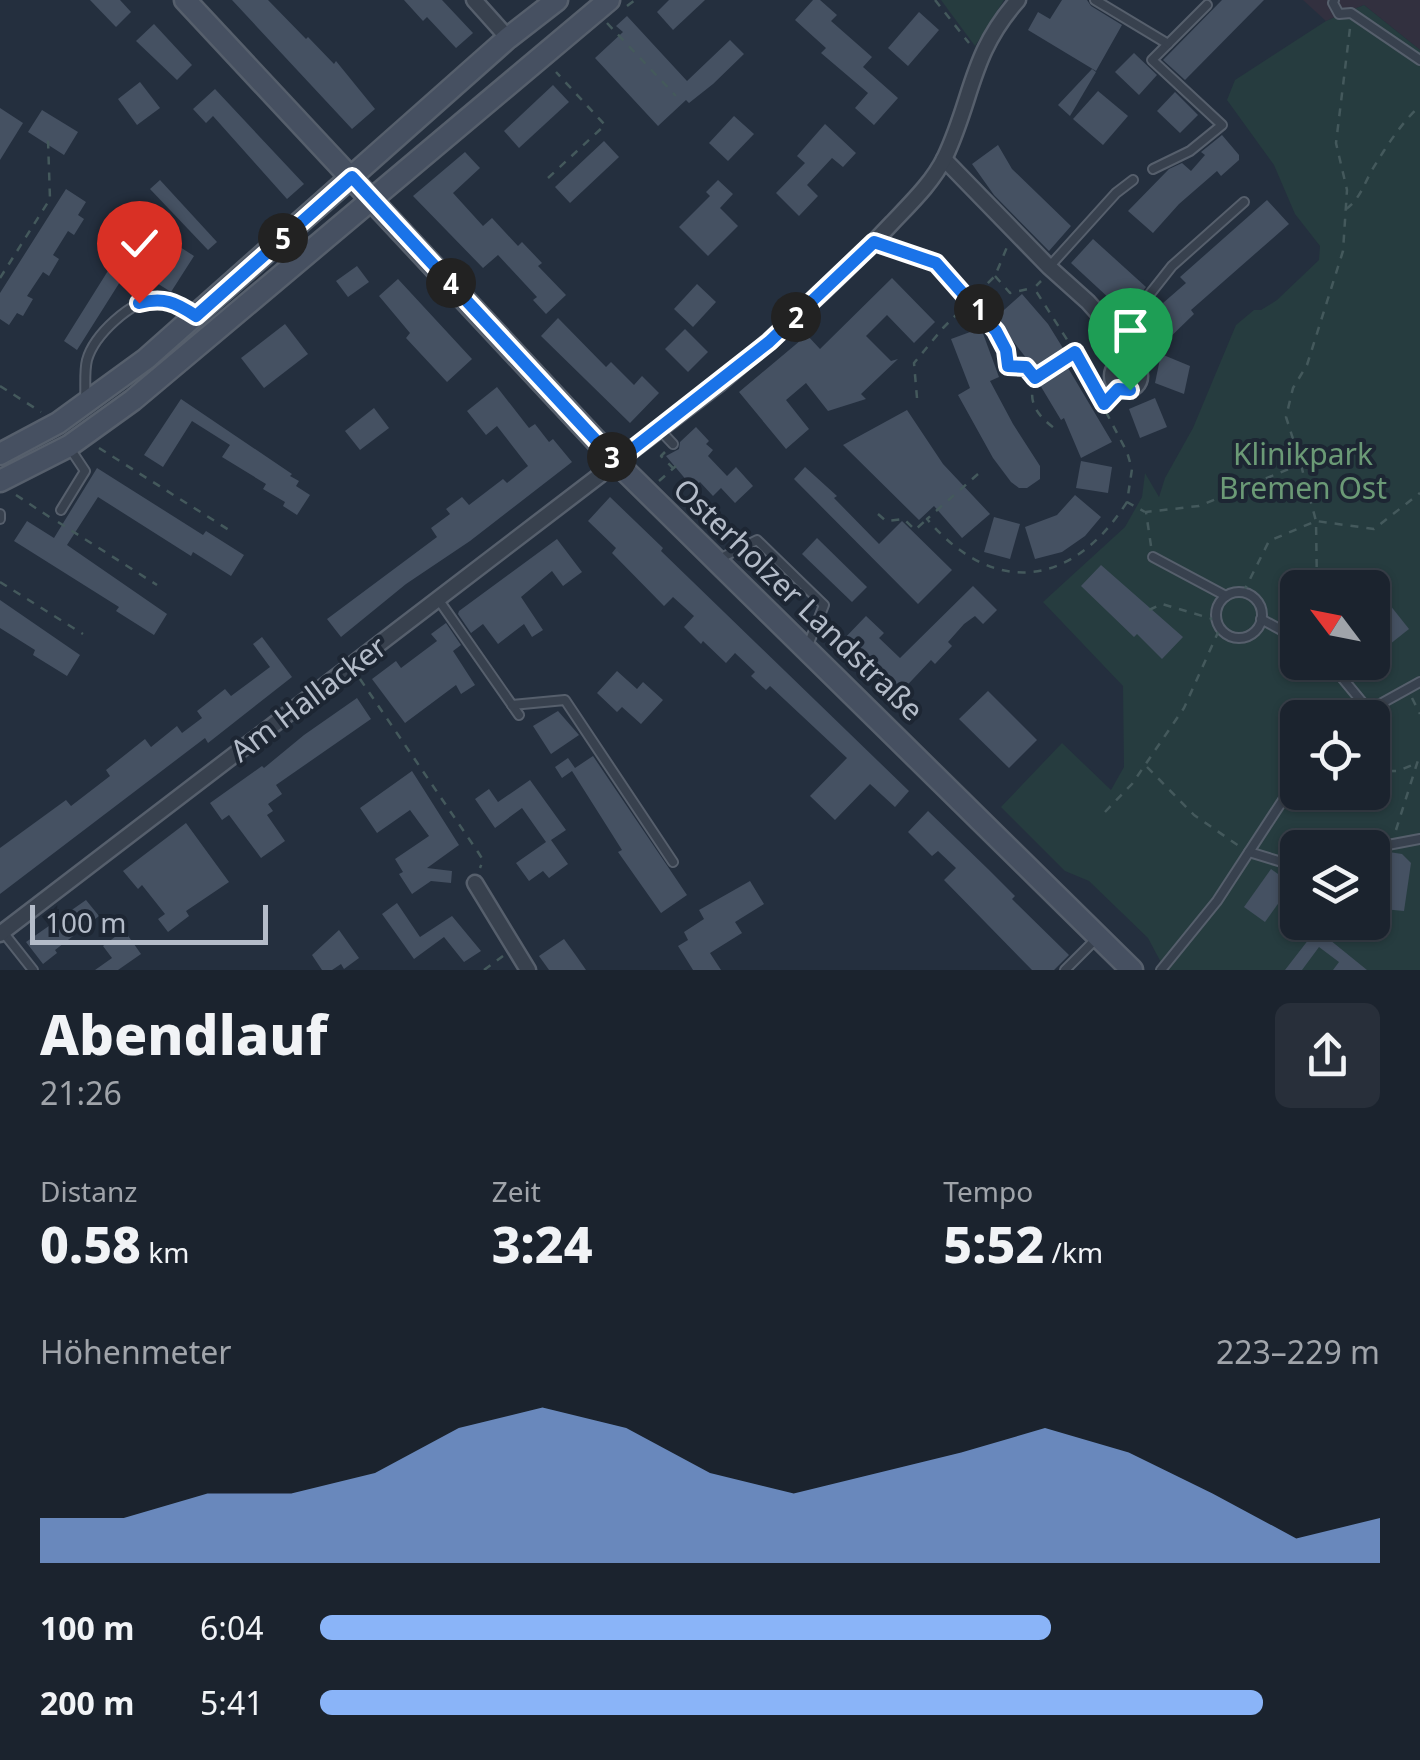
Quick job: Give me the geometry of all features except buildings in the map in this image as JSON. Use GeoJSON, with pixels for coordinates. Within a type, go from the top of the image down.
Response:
{"type":"FeatureCollection","features":[{"type":"Feature","properties":{"kind":"main road","name":"Osterholzer Landstraße"},"geometry":{"type":"LineString","coordinates":[[185,0],[616,462],[1132,970]]}},
{"type":"Feature","properties":{"kind":"main road"},"geometry":{"type":"LineString","coordinates":[[0,454],[84,405],[196,316],[508,38],[557,0]]}},
{"type":"Feature","properties":{"kind":"main road"},"geometry":{"type":"LineString","coordinates":[[7,488],[133,400],[602,6]]}},
{"type":"Feature","properties":{"kind":"street"},"geometry":{"type":"LineString","coordinates":[[474,0],[508,38]]}},
{"type":"Feature","properties":{"kind":"street","name":"Am Hallacker"},"geometry":{"type":"LineString","coordinates":[[2,933],[769,342],[916,198],[944,159],[980,56],[1000,20],[1018,0]]}},
{"type":"Feature","properties":{"kind":"street"},"geometry":{"type":"LineString","coordinates":[[944,159],[1116,332],[1124,362]]}},
{"type":"Feature","properties":{"kind":"street"},"geometry":{"type":"LineString","coordinates":[[1124,362],[1136,365],[1141,376],[1136,387],[1124,391],[1118,389],[1112,374],[1124,362]]}},
{"type":"Feature","properties":{"kind":"street"},"geometry":{"type":"LineString","coordinates":[[475,883],[528,970]]}},
{"type":"Feature","properties":{"kind":"lane"},"geometry":{"type":"LineString","coordinates":[[1095,0],[1168,44]]}},
{"type":"Feature","properties":{"kind":"lane"},"geometry":{"type":"LineString","coordinates":[[1334,0],[1339,14],[1352,13],[1420,60]]}},
{"type":"Feature","properties":{"kind":"lane"},"geometry":{"type":"LineString","coordinates":[[1352,13],[1357,2]]}},
{"type":"Feature","properties":{"kind":"lane"},"geometry":{"type":"LineString","coordinates":[[1153,168],[1190,151],[1222,125],[1152,60],[1207,5]]}},
{"type":"Feature","properties":{"kind":"lane"},"geometry":{"type":"LineString","coordinates":[[1050,268],[1116,193],[1133,180]]}},
{"type":"Feature","properties":{"kind":"lane"},"geometry":{"type":"LineString","coordinates":[[1116,332],[1172,266],[1244,202]]}},
{"type":"Feature","properties":{"kind":"lane"},"geometry":{"type":"LineString","coordinates":[[84,405],[87,358],[98,340],[139,303],[156,298],[173,300],[196,316]]}},
{"type":"Feature","properties":{"kind":"lane"},"geometry":{"type":"LineString","coordinates":[[659,429],[673,444]]}},
{"type":"Feature","properties":{"kind":"lane"},"geometry":{"type":"LineString","coordinates":[[61,510],[85,472],[69,446]]}},
{"type":"Feature","properties":{"kind":"lane"},"geometry":{"type":"LineString","coordinates":[[717,560],[758,540],[824,605],[806,648]]}},
{"type":"Feature","properties":{"kind":"lane"},"geometry":{"type":"LineString","coordinates":[[1153,557],[1226,596]]}},
{"type":"Feature","properties":{"kind":"lane"},"geometry":{"type":"LineString","coordinates":[[1243,593],[1257,602],[1261,619],[1251,634],[1243,638],[1226,634],[1218,624],[1220,602],[1226,596],[1243,593]]}},
{"type":"Feature","properties":{"kind":"lane"},"geometry":{"type":"LineString","coordinates":[[438,599],[519,715]]}},
{"type":"Feature","properties":{"kind":"lane"},"geometry":{"type":"LineString","coordinates":[[1261,619],[1280,629]]}},
{"type":"Feature","properties":{"kind":"lane"},"geometry":{"type":"LineString","coordinates":[[1344,680],[1360,700]]}},
{"type":"Feature","properties":{"kind":"lane"},"geometry":{"type":"LineString","coordinates":[[1385,700],[1420,682]]}},
{"type":"Feature","properties":{"kind":"lane"},"geometry":{"type":"LineString","coordinates":[[512,705],[565,700],[673,862]]}},
{"type":"Feature","properties":{"kind":"lane"},"geometry":{"type":"LineString","coordinates":[[1161,970],[1209,911],[1280,804]]}},
{"type":"Feature","properties":{"kind":"lane"},"geometry":{"type":"LineString","coordinates":[[1390,846],[1420,839]]}},
{"type":"Feature","properties":{"kind":"lane"},"geometry":{"type":"LineString","coordinates":[[1248,852],[1280,860]]}},
{"type":"Feature","properties":{"kind":"lane"},"geometry":{"type":"LineString","coordinates":[[2,933],[33,970]]}},
{"type":"Feature","properties":{"kind":"lane"},"geometry":{"type":"LineString","coordinates":[[1065,970],[1099,936]]}},
{"type":"Feature","properties":{"kind":"path"},"geometry":{"type":"LineString","coordinates":[[936,0],[980,56]]}},
{"type":"Feature","properties":{"kind":"path"},"geometry":{"type":"LineString","coordinates":[[602,6],[676,96]]}},
{"type":"Feature","properties":{"kind":"path"},"geometry":{"type":"LineString","coordinates":[[1317,570],[1316,521],[1286,417],[1293,388],[1307,365],[1342,251],[1346,190],[1336,142],[1352,13]]}},
{"type":"Feature","properties":{"kind":"path"},"geometry":{"type":"LineString","coordinates":[[541,56],[605,124],[548,178]]}},
{"type":"Feature","properties":{"kind":"path"},"geometry":{"type":"LineString","coordinates":[[1346,209],[1355,203],[1372,169],[1420,106]]}},
{"type":"Feature","properties":{"kind":"path"},"geometry":{"type":"LineString","coordinates":[[0,277],[50,200],[48,140]]}},
{"type":"Feature","properties":{"kind":"path"},"geometry":{"type":"LineString","coordinates":[[917,398],[914,363],[996,276],[1013,231]]}},
{"type":"Feature","properties":{"kind":"path"},"geometry":{"type":"LineString","coordinates":[[874,242],[936,263],[996,331],[1006,350],[1008,366],[1026,367],[1035,378]]}},
{"type":"Feature","properties":{"kind":"path"},"geometry":{"type":"LineString","coordinates":[[996,276],[1010,294],[1034,288],[1050,268]]}},
{"type":"Feature","properties":{"kind":"path"},"geometry":{"type":"LineString","coordinates":[[928,519],[956,552],[971,560],[1005,571],[1036,571],[1061,565],[1092,547],[1127,502],[1132,470],[1121,435],[1034,288]]}},
{"type":"Feature","properties":{"kind":"path"},"geometry":{"type":"LineString","coordinates":[[1058,431],[1040,416],[1031,394],[1035,378],[1075,352]]}},
{"type":"Feature","properties":{"kind":"path"},"geometry":{"type":"LineString","coordinates":[[0,386],[58,423]]}},
{"type":"Feature","properties":{"kind":"path"},"geometry":{"type":"LineString","coordinates":[[1104,404],[1118,389]]}},
{"type":"Feature","properties":{"kind":"path"},"geometry":{"type":"LineString","coordinates":[[646,491],[675,467],[661,456],[673,444]]}},
{"type":"Feature","properties":{"kind":"path"},"geometry":{"type":"LineString","coordinates":[[98,448],[229,530]]}},
{"type":"Feature","properties":{"kind":"path"},"geometry":{"type":"LineString","coordinates":[[1127,502],[1146,512],[1199,506],[1301,464]]}},
{"type":"Feature","properties":{"kind":"path"},"geometry":{"type":"LineString","coordinates":[[878,514],[886,521],[904,519],[915,530],[978,474]]}},
{"type":"Feature","properties":{"kind":"path"},"geometry":{"type":"LineString","coordinates":[[7,488],[157,585]]}},
{"type":"Feature","properties":{"kind":"path"},"geometry":{"type":"LineString","coordinates":[[1243,593],[1268,541],[1316,521],[1374,528],[1420,493]]}},
{"type":"Feature","properties":{"kind":"path"},"geometry":{"type":"LineString","coordinates":[[1146,512],[1153,557]]}},
{"type":"Feature","properties":{"kind":"path"},"geometry":{"type":"LineString","coordinates":[[0,582],[83,634]]}},
{"type":"Feature","properties":{"kind":"path"},"geometry":{"type":"LineString","coordinates":[[1105,812],[1146,766],[1184,708],[1218,624],[1162,604],[1149,610]]}},
{"type":"Feature","properties":{"kind":"path"},"geometry":{"type":"LineString","coordinates":[[350,666],[483,860],[475,883]]}},
{"type":"Feature","properties":{"kind":"path"},"geometry":{"type":"LineString","coordinates":[[1408,690],[1420,714]]}},
{"type":"Feature","properties":{"kind":"path"},"geometry":{"type":"LineString","coordinates":[[1390,846],[1420,754]]}},
{"type":"Feature","properties":{"kind":"path"},"geometry":{"type":"LineString","coordinates":[[1390,771],[1418,762]]}},
{"type":"Feature","properties":{"kind":"path"},"geometry":{"type":"LineString","coordinates":[[1146,766],[1194,815],[1248,852]]}},
{"type":"Feature","properties":{"kind":"path"},"geometry":{"type":"LineString","coordinates":[[484,970],[513,948]]}},
{"type":"Feature","properties":{"kind":"shaded area"},"geometry":{"type":"Polygon","coordinates":[[[1303,0],[1420,0],[1420,50],[1364,5],[1326,21],[1303,0]]]}},
{"type":"Feature","properties":{"kind":"green space"},"geometry":{"type":"Polygon","coordinates":[[[941,0],[1004,0],[975,46],[941,0]]]}},
{"type":"Feature","properties":{"kind":"green space","name":"Klinikpark Bremen Ost"},"geometry":{"type":"Polygon","coordinates":[[[1364,5],[1420,50],[1420,970],[1165,970],[1148,938],[1089,881],[1065,871],[1001,807],[1062,743],[1111,790],[1124,767],[1123,686],[1043,602],[1125,527],[1142,497],[1145,473],[1159,497],[1236,325],[1254,310],[1277,300],[1319,260],[1320,246],[1295,214],[1274,165],[1227,100],[1235,80],[1326,21],[1364,5]]]}},
{"type":"Feature","properties":{"kind":"route"},"geometry":{"type":"LineString","coordinates":[[139,303],[156,298],[173,300],[196,316],[352,177],[616,462],[769,342],[874,242],[936,263],[996,331],[1006,350],[1008,366],[1026,367],[1035,378],[1075,352],[1104,404],[1118,389],[1130,390]]}}]}
